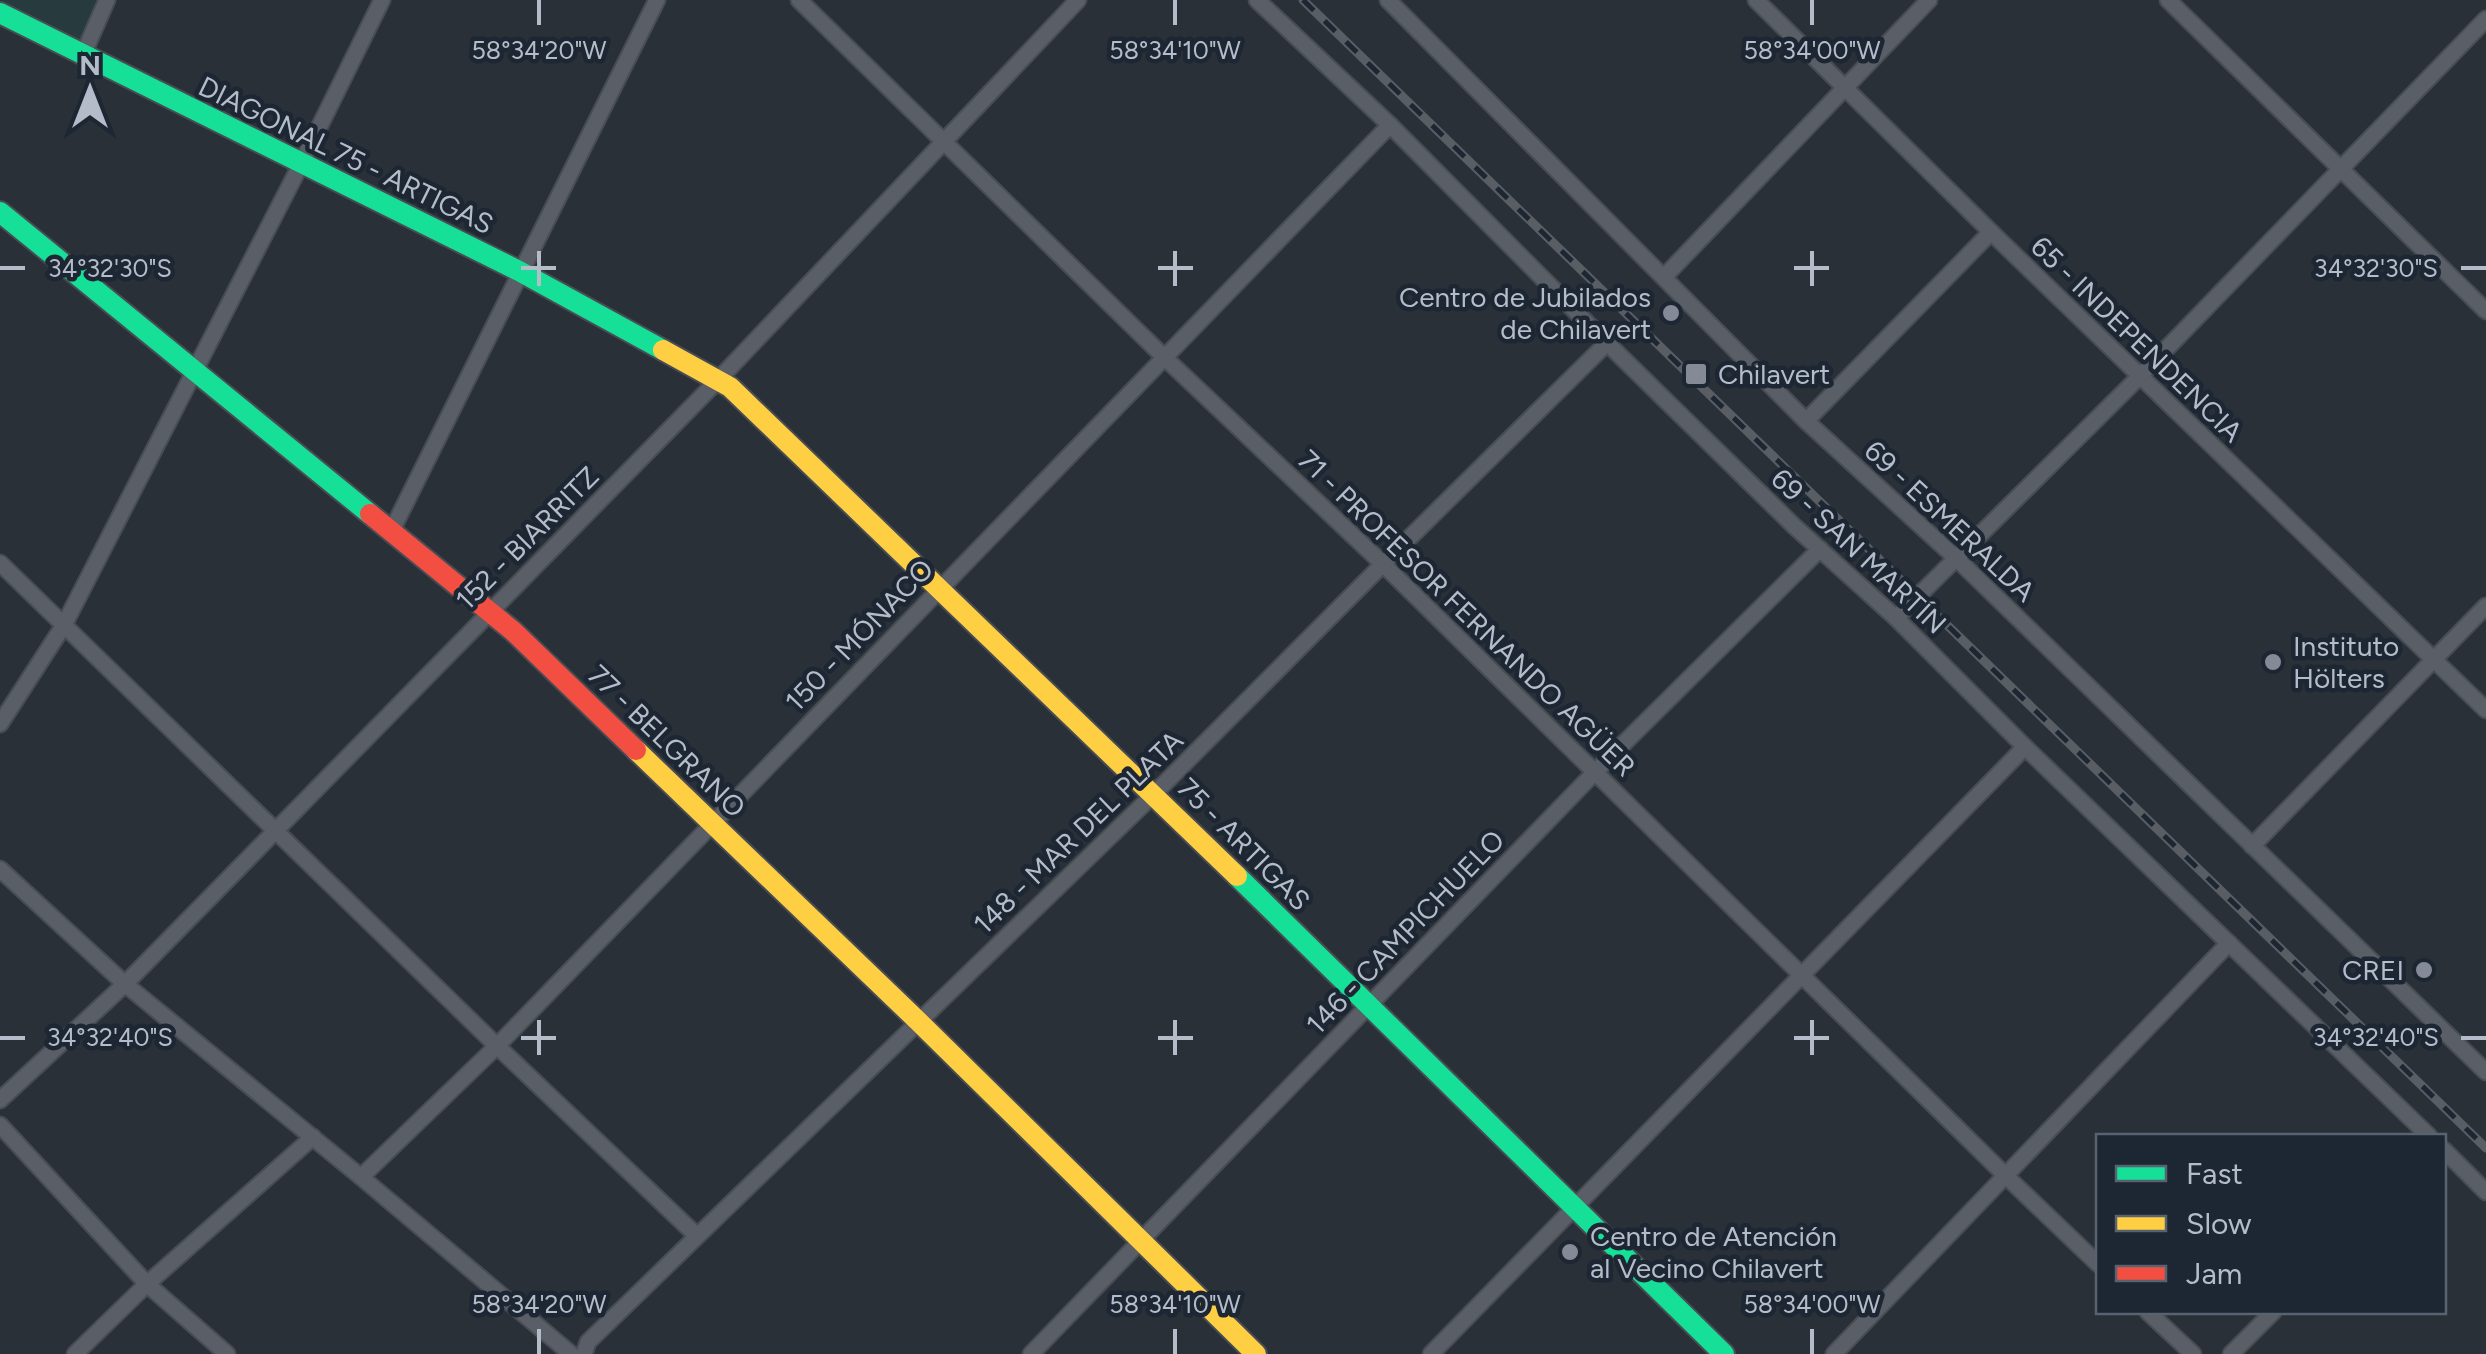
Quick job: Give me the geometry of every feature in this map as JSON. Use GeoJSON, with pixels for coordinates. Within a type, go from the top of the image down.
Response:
{"type":"FeatureCollection","features":[{"type":"Feature","properties":{"kind":"street"},"geometry":{"type":"LineString","coordinates":[[82,54],[107,0]]}},
{"type":"Feature","properties":{"kind":"street"},"geometry":{"type":"LineString","coordinates":[[0,724],[64,625],[382,0]]}},
{"type":"Feature","properties":{"kind":"street"},"geometry":{"type":"LineString","coordinates":[[391,532],[656,0]]}},
{"type":"Feature","properties":{"kind":"street","name":"71 - PROFESOR FERNANDO AGÜER"},"geometry":{"type":"LineString","coordinates":[[798,0],[1383,564],[2096,1262]]}},
{"type":"Feature","properties":{"kind":"street","name":"152 - BIARRITZ"},"geometry":{"type":"LineString","coordinates":[[0,1100],[125,984],[719,379],[1078,0]]}},
{"type":"Feature","properties":{"kind":"street","name":"69 - SAN MARTÍN"},"geometry":{"type":"LineString","coordinates":[[1256,0],[1390,125],[1794,526],[1896,618],[2024,747],[2427,1134]]}},
{"type":"Feature","properties":{"kind":"street","name":"69 - ESMERALDA"},"geometry":{"type":"LineString","coordinates":[[1388,0],[1806,421],[1957,559],[2486,1072]]}},
{"type":"Feature","properties":{"kind":"street","name":"65 - INDEPENDENCIA"},"geometry":{"type":"LineString","coordinates":[[1756,0],[2486,710]]}},
{"type":"Feature","properties":{"kind":"street"},"geometry":{"type":"LineString","coordinates":[[1664,277],[1929,0]]}},
{"type":"Feature","properties":{"kind":"street"},"geometry":{"type":"LineString","coordinates":[[2168,0],[2486,311]]}},
{"type":"Feature","properties":{"kind":"street","name":"DIAGONAL 75 - ARTIGAS"},"geometry":{"type":"LineString","coordinates":[[2,17],[520,271],[719,379]]}},
{"type":"Feature","properties":{"kind":"street"},"geometry":{"type":"LineString","coordinates":[[1896,618],[2140,376],[2486,19]]}},
{"type":"Feature","properties":{"kind":"street","name":"150 - MÓNACO"},"geometry":{"type":"LineString","coordinates":[[361,1177],[497,1046],[1390,125]]}},
{"type":"Feature","properties":{"kind":"street","name":"77 - BELGRANO"},"geometry":{"type":"LineString","coordinates":[[0,212],[490,611],[713,822],[1256,1354]]}},
{"type":"Feature","properties":{"kind":"street"},"geometry":{"type":"LineString","coordinates":[[1806,421],[1991,232]]}},
{"type":"Feature","properties":{"kind":"street","name":"148 - MAR DEL PLATA"},"geometry":{"type":"LineString","coordinates":[[584,1354],[588,1342],[1154,794],[1607,344]]}},
{"type":"Feature","properties":{"kind":"street","name":"75 - ARTIGAS"},"geometry":{"type":"LineString","coordinates":[[719,379],[1154,794],[1724,1354]]}},
{"type":"Feature","properties":{"kind":"street","name":"146 - CAMPICHUELO"},"geometry":{"type":"LineString","coordinates":[[1031,1354],[1595,772],[1820,549]]}},
{"type":"Feature","properties":{"kind":"street"},"geometry":{"type":"LineString","coordinates":[[0,563],[697,1236]]}},
{"type":"Feature","properties":{"kind":"street"},"geometry":{"type":"LineString","coordinates":[[2252,846],[2486,606]]}},
{"type":"Feature","properties":{"kind":"street"},"geometry":{"type":"LineString","coordinates":[[1431,1354],[2024,747]]}},
{"type":"Feature","properties":{"kind":"street"},"geometry":{"type":"LineString","coordinates":[[0,868],[125,984],[572,1354]]}},
{"type":"Feature","properties":{"kind":"street"},"geometry":{"type":"LineString","coordinates":[[1834,1354],[2230,943]]}},
{"type":"Feature","properties":{"kind":"street"},"geometry":{"type":"LineString","coordinates":[[0,1125],[147,1284],[227,1354]]}},
{"type":"Feature","properties":{"kind":"street"},"geometry":{"type":"LineString","coordinates":[[75,1354],[147,1284],[313,1138]]}},
{"type":"Feature","properties":{"kind":"street"},"geometry":{"type":"LineString","coordinates":[[2446,1152],[2486,1192]]}},
{"type":"Feature","properties":{"kind":"street"},"geometry":{"type":"LineString","coordinates":[[2150,1314],[2193,1354]]}},
{"type":"Feature","properties":{"kind":"street"},"geometry":{"type":"LineString","coordinates":[[2231,1354],[2270,1314]]}},
{"type":"Feature","properties":{"kind":"green space"},"geometry":{"type":"Polygon","coordinates":[[[0,0],[100,0],[80,40],[0,0]]]}},
{"type":"Feature","properties":{"kind":"railway"},"geometry":{"type":"LineString","coordinates":[[1303,0],[2486,1148]]}},
{"type":"Feature","properties":{"kind":"traffic: fast"},"geometry":{"type":"LineString","coordinates":[[0,13],[519,271],[663,350]]}},
{"type":"Feature","properties":{"kind":"traffic: fast"},"geometry":{"type":"LineString","coordinates":[[0,212],[370,514]]}},
{"type":"Feature","properties":{"kind":"traffic: fast"},"geometry":{"type":"LineString","coordinates":[[1237,876],[1724,1354]]}},
{"type":"Feature","properties":{"kind":"traffic: slow"},"geometry":{"type":"LineString","coordinates":[[663,350],[730,387],[1237,876]]}},
{"type":"Feature","properties":{"kind":"traffic: slow"},"geometry":{"type":"LineString","coordinates":[[636,750],[1256,1354]]}},
{"type":"Feature","properties":{"kind":"traffic: jam"},"geometry":{"type":"LineString","coordinates":[[370,514],[513,631],[636,750]]}},
{"type":"Feature","properties":{"kind":"place","name":"Centro de Jubilados de Chilavert"},"geometry":{"type":"Point","coordinates":[1671,313]}},
{"type":"Feature","properties":{"kind":"place","name":"Chilavert"},"geometry":{"type":"Point","coordinates":[1696,374]}},
{"type":"Feature","properties":{"kind":"place","name":"Instituto Hölters"},"geometry":{"type":"Point","coordinates":[2273,662]}},
{"type":"Feature","properties":{"kind":"place","name":"CREI"},"geometry":{"type":"Point","coordinates":[2424,970]}},
{"type":"Feature","properties":{"kind":"place","name":"Centro de Atención al Vecino Chilavert"},"geometry":{"type":"Point","coordinates":[1570,1252]}}]}
